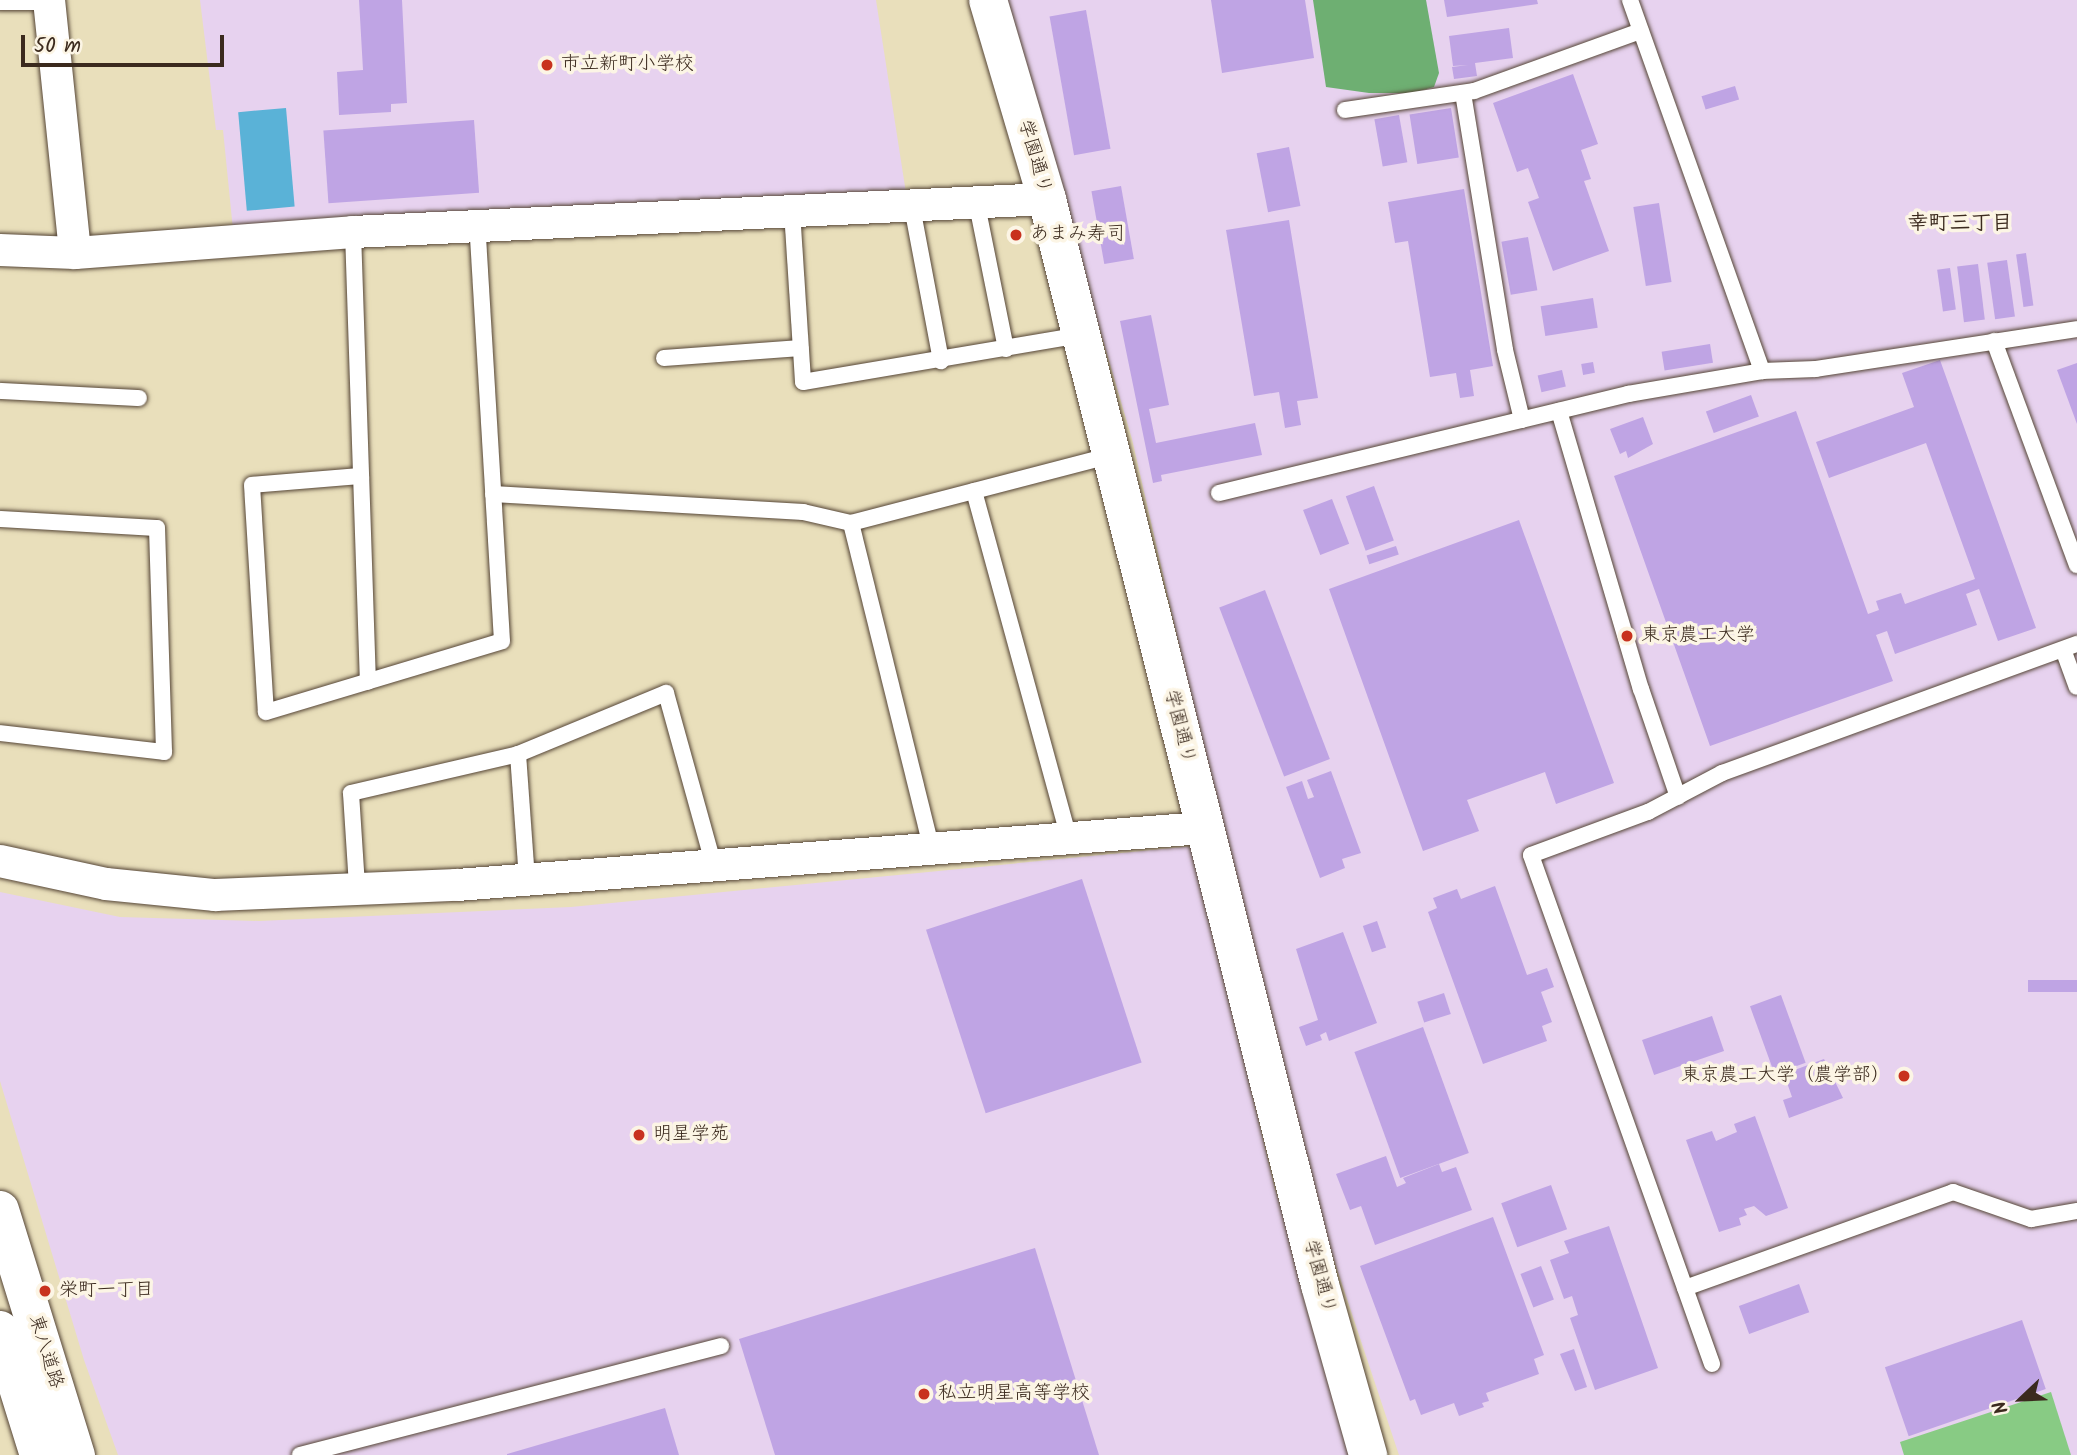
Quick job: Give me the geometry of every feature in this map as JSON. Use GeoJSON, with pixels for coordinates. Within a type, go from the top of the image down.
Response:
{"type":"FeatureCollection","features":[{"type":"Feature","properties":{"kind":"street","name":"学園通り"},"geometry":{"type":"LineString","coordinates":[[989,0],[1046,198],[1203,828],[1368,1455]]}},
{"type":"Feature","properties":{"kind":"street"},"geometry":{"type":"LineString","coordinates":[[49,1],[75,253]]}},
{"type":"Feature","properties":{"kind":"street"},"geometry":{"type":"LineString","coordinates":[[0,250],[75,253],[353,232],[912,207],[976,200],[1046,198]]}},
{"type":"Feature","properties":{"kind":"street"},"geometry":{"type":"LineString","coordinates":[[0,861],[106,884],[215,895],[527,879],[1068,835],[1203,828]]}},
{"type":"Feature","properties":{"kind":"street","name":"東八道路"},"geometry":{"type":"LineString","coordinates":[[0,1210],[76,1455]]}},
{"type":"Feature","properties":{"kind":"street","name":"東八道路"},"geometry":{"type":"LineString","coordinates":[[0,1331],[39,1455]]}},
{"type":"Feature","properties":{"kind":"lane"},"geometry":{"type":"LineString","coordinates":[[1630,0],[1762,371]]}},
{"type":"Feature","properties":{"kind":"lane"},"geometry":{"type":"LineString","coordinates":[[0,2],[49,1]]}},
{"type":"Feature","properties":{"kind":"lane"},"geometry":{"type":"LineString","coordinates":[[1345,110],[1463,93],[1641,31]]}},
{"type":"Feature","properties":{"kind":"lane"},"geometry":{"type":"LineString","coordinates":[[1463,93],[1505,350],[1522,420]]}},
{"type":"Feature","properties":{"kind":"lane"},"geometry":{"type":"LineString","coordinates":[[976,200],[1006,349]]}},
{"type":"Feature","properties":{"kind":"lane"},"geometry":{"type":"LineString","coordinates":[[912,207],[941,361]]}},
{"type":"Feature","properties":{"kind":"lane"},"geometry":{"type":"LineString","coordinates":[[792,211],[803,382],[941,361],[1080,335]]}},
{"type":"Feature","properties":{"kind":"lane"},"geometry":{"type":"LineString","coordinates":[[362,476],[251,485],[266,712],[502,641],[477,226]]}},
{"type":"Feature","properties":{"kind":"lane"},"geometry":{"type":"LineString","coordinates":[[353,232],[368,682]]}},
{"type":"Feature","properties":{"kind":"lane"},"geometry":{"type":"LineString","coordinates":[[1219,493],[1559,411],[1762,371],[1816,369],[2077,329]]}},
{"type":"Feature","properties":{"kind":"lane"},"geometry":{"type":"LineString","coordinates":[[1994,341],[2077,565]]}},
{"type":"Feature","properties":{"kind":"lane"},"geometry":{"type":"LineString","coordinates":[[664,358],[800,348]]}},
{"type":"Feature","properties":{"kind":"lane"},"geometry":{"type":"LineString","coordinates":[[0,391],[139,398]]}},
{"type":"Feature","properties":{"kind":"lane"},"geometry":{"type":"LineString","coordinates":[[1559,411],[1641,689],[1678,797]]}},
{"type":"Feature","properties":{"kind":"lane"},"geometry":{"type":"LineString","coordinates":[[493,494],[803,512],[851,523],[1112,455]]}},
{"type":"Feature","properties":{"kind":"lane"},"geometry":{"type":"LineString","coordinates":[[974,491],[1068,835]]}},
{"type":"Feature","properties":{"kind":"lane"},"geometry":{"type":"LineString","coordinates":[[0,519],[157,528],[164,752],[0,733]]}},
{"type":"Feature","properties":{"kind":"lane"},"geometry":{"type":"LineString","coordinates":[[851,523],[931,847]]}},
{"type":"Feature","properties":{"kind":"lane"},"geometry":{"type":"LineString","coordinates":[[1712,1364],[1531,855],[1648,812],[1722,774],[2071,648],[2077,687]]}},
{"type":"Feature","properties":{"kind":"lane"},"geometry":{"type":"LineString","coordinates":[[357,886],[351,793],[518,754],[666,693],[713,863]]}},
{"type":"Feature","properties":{"kind":"lane"},"geometry":{"type":"LineString","coordinates":[[518,754],[527,879]]}},
{"type":"Feature","properties":{"kind":"lane"},"geometry":{"type":"LineString","coordinates":[[1685,1288],[1953,1192],[2031,1219],[2076,1216]]}},
{"type":"Feature","properties":{"kind":"lane"},"geometry":{"type":"LineString","coordinates":[[300,1455],[721,1346]]}},
{"type":"Feature","properties":{"kind":"shaded area","name":"市立新町小学校"},"geometry":{"type":"Polygon","coordinates":[[[200,0],[876,0],[906,193],[233,230],[223,130],[216,130],[200,0]]]}},
{"type":"Feature","properties":{"kind":"shaded area","name":"東京農工大学"},"geometry":{"type":"Polygon","coordinates":[[[1003,0],[2077,0],[2077,1455],[1399,1455],[1322,1224],[1222,832],[1132,439],[1003,0]]]}},
{"type":"Feature","properties":{"kind":"shaded area","name":"明星学苑"},"geometry":{"type":"Polygon","coordinates":[[[1193,846],[1275,1189],[1362,1455],[118,1455],[84,1360],[0,1081],[0,892],[120,917],[259,921],[571,907],[1193,846]]]}},
{"type":"Feature","properties":{"kind":"green space"},"geometry":{"type":"Polygon","coordinates":[[[1313,0],[1426,0],[1439,73],[1434,87],[1412,93],[1369,93],[1326,87],[1313,0]]]}},
{"type":"Feature","properties":{"kind":"green space"},"geometry":{"type":"Polygon","coordinates":[[[2051,1392],[2071,1455],[1904,1455],[1900,1442],[2051,1392]]]}},
{"type":"Feature","properties":{"kind":"water"},"geometry":{"type":"Polygon","coordinates":[[[286,108],[295,207],[247,211],[238,112],[286,108]]]}},
{"type":"Feature","properties":{"kind":"building"},"geometry":{"type":"Polygon","coordinates":[[[359,0],[402,0],[407,103],[391,104],[391,112],[339,115],[337,72],[363,70],[359,0]]]}},
{"type":"Feature","properties":{"kind":"building"},"geometry":{"type":"Polygon","coordinates":[[[1211,0],[1305,0],[1314,58],[1222,73],[1211,0]]]}},
{"type":"Feature","properties":{"kind":"building"},"geometry":{"type":"Polygon","coordinates":[[[1444,0],[1537,0],[1538,4],[1447,17],[1444,0]]]}},
{"type":"Feature","properties":{"kind":"building"},"geometry":{"type":"Polygon","coordinates":[[[1086,10],[1110,149],[1074,155],[1050,16],[1086,10]]]}},
{"type":"Feature","properties":{"kind":"building"},"geometry":{"type":"Polygon","coordinates":[[[1509,28],[1513,58],[1475,63],[1477,76],[1454,79],[1452,67],[1468,65],[1453,66],[1449,36],[1509,28]]]}},
{"type":"Feature","properties":{"kind":"building"},"geometry":{"type":"Polygon","coordinates":[[[1573,74],[1598,144],[1581,150],[1591,179],[1584,181],[1609,251],[1553,271],[1528,202],[1539,198],[1528,168],[1517,172],[1493,103],[1573,74]]]}},
{"type":"Feature","properties":{"kind":"building"},"geometry":{"type":"Polygon","coordinates":[[[1735,86],[1739,99],[1706,110],[1702,96],[1735,86]]]}},
{"type":"Feature","properties":{"kind":"building"},"geometry":{"type":"Polygon","coordinates":[[[1451,108],[1459,157],[1417,164],[1410,115],[1451,108]]]}},
{"type":"Feature","properties":{"kind":"building"},"geometry":{"type":"Polygon","coordinates":[[[1399,115],[1407,162],[1383,167],[1374,119],[1399,115]]]}},
{"type":"Feature","properties":{"kind":"building"},"geometry":{"type":"Polygon","coordinates":[[[474,120],[479,193],[328,203],[323,131],[474,120]]]}},
{"type":"Feature","properties":{"kind":"building"},"geometry":{"type":"Polygon","coordinates":[[[1289,147],[1300,206],[1268,212],[1257,153],[1289,147]]]}},
{"type":"Feature","properties":{"kind":"building"},"geometry":{"type":"Polygon","coordinates":[[[1121,186],[1134,259],[1104,264],[1091,191],[1121,186]]]}},
{"type":"Feature","properties":{"kind":"building"},"geometry":{"type":"Polygon","coordinates":[[[1464,189],[1493,366],[1470,370],[1474,396],[1460,398],[1456,373],[1430,377],[1408,241],[1395,243],[1388,202],[1464,189]]]}},
{"type":"Feature","properties":{"kind":"building"},"geometry":{"type":"Polygon","coordinates":[[[1659,203],[1672,282],[1646,286],[1633,207],[1659,203]]]}},
{"type":"Feature","properties":{"kind":"building"},"geometry":{"type":"Polygon","coordinates":[[[1289,220],[1318,398],[1297,401],[1301,425],[1285,428],[1279,392],[1254,396],[1226,230],[1289,220]]]}},
{"type":"Feature","properties":{"kind":"building"},"geometry":{"type":"Polygon","coordinates":[[[1528,237],[1537,290],[1511,295],[1501,242],[1528,237]]]}},
{"type":"Feature","properties":{"kind":"building"},"geometry":{"type":"Polygon","coordinates":[[[2026,253],[2033,305],[2023,307],[2016,254],[2026,253]]]}},
{"type":"Feature","properties":{"kind":"building"},"geometry":{"type":"Polygon","coordinates":[[[2007,260],[2015,316],[1995,319],[1987,263],[2007,260]]]}},
{"type":"Feature","properties":{"kind":"building"},"geometry":{"type":"Polygon","coordinates":[[[1978,264],[1985,320],[1964,322],[1957,267],[1978,264]]]}},
{"type":"Feature","properties":{"kind":"building"},"geometry":{"type":"Polygon","coordinates":[[[1950,268],[1956,310],[1943,311],[1937,270],[1950,268]]]}},
{"type":"Feature","properties":{"kind":"building"},"geometry":{"type":"Polygon","coordinates":[[[1593,298],[1598,328],[1545,336],[1541,306],[1593,298]]]}},
{"type":"Feature","properties":{"kind":"building"},"geometry":{"type":"Polygon","coordinates":[[[1151,315],[1169,405],[1149,409],[1156,443],[1255,423],[1262,455],[1161,475],[1162,481],[1153,483],[1120,321],[1151,315]]]}},
{"type":"Feature","properties":{"kind":"building"},"geometry":{"type":"Polygon","coordinates":[[[1710,344],[1713,363],[1665,370],[1662,352],[1710,344]]]}},
{"type":"Feature","properties":{"kind":"building"},"geometry":{"type":"Polygon","coordinates":[[[1940,360],[2036,628],[1998,641],[1979,589],[1966,594],[1977,625],[1895,654],[1887,631],[1876,635],[1893,681],[1710,746],[1614,476],[1796,411],[1868,614],[1879,610],[1876,601],[1901,593],[1905,604],[1975,579],[1926,443],[1829,478],[1816,442],[1914,407],[1902,373],[1940,360]]]}},
{"type":"Feature","properties":{"kind":"building"},"geometry":{"type":"Polygon","coordinates":[[[1593,362],[1595,373],[1583,375],[1581,364],[1593,362]]]}},
{"type":"Feature","properties":{"kind":"building"},"geometry":{"type":"Polygon","coordinates":[[[2077,363],[2077,424],[2057,370],[2077,363]]]}},
{"type":"Feature","properties":{"kind":"building"},"geometry":{"type":"Polygon","coordinates":[[[1562,370],[1566,387],[1541,392],[1538,376],[1562,370]]]}},
{"type":"Feature","properties":{"kind":"building"},"geometry":{"type":"Polygon","coordinates":[[[1751,395],[1759,417],[1714,433],[1706,411],[1751,395]]]}},
{"type":"Feature","properties":{"kind":"building"},"geometry":{"type":"Polygon","coordinates":[[[1643,417],[1653,444],[1628,458],[1626,451],[1620,454],[1610,429],[1643,417]]]}},
{"type":"Feature","properties":{"kind":"building"},"geometry":{"type":"Polygon","coordinates":[[[1374,486],[1394,541],[1366,551],[1346,496],[1374,486]]]}},
{"type":"Feature","properties":{"kind":"building"},"geometry":{"type":"Polygon","coordinates":[[[1332,499],[1349,544],[1320,555],[1303,510],[1332,499]]]}},
{"type":"Feature","properties":{"kind":"building"},"geometry":{"type":"Polygon","coordinates":[[[1519,520],[1614,783],[1556,804],[1545,772],[1467,800],[1479,831],[1423,851],[1329,589],[1519,520]]]}},
{"type":"Feature","properties":{"kind":"building"},"geometry":{"type":"Polygon","coordinates":[[[1396,546],[1399,555],[1369,564],[1367,556],[1396,546]]]}},
{"type":"Feature","properties":{"kind":"building"},"geometry":{"type":"Polygon","coordinates":[[[1265,590],[1330,759],[1284,777],[1219,608],[1265,590]]]}},
{"type":"Feature","properties":{"kind":"building"},"geometry":{"type":"Polygon","coordinates":[[[1331,771],[1361,853],[1342,859],[1345,868],[1320,878],[1286,787],[1302,781],[1308,799],[1314,797],[1307,780],[1331,771]]]}},
{"type":"Feature","properties":{"kind":"building"},"geometry":{"type":"Polygon","coordinates":[[[1082,879],[1142,1063],[986,1113],[926,930],[1082,879]]]}},
{"type":"Feature","properties":{"kind":"building"},"geometry":{"type":"Polygon","coordinates":[[[1495,886],[1527,975],[1547,968],[1554,987],[1541,992],[1552,1022],[1542,1026],[1547,1041],[1483,1064],[1428,912],[1437,908],[1433,898],[1457,889],[1461,899],[1495,886]]]}},
{"type":"Feature","properties":{"kind":"building"},"geometry":{"type":"Polygon","coordinates":[[[1377,921],[1386,947],[1372,952],[1363,926],[1377,921]]]}},
{"type":"Feature","properties":{"kind":"building"},"geometry":{"type":"Polygon","coordinates":[[[1343,932],[1377,1023],[1329,1041],[1326,1032],[1320,1035],[1322,1040],[1306,1046],[1299,1027],[1318,1020],[1296,949],[1343,932]]]}},
{"type":"Feature","properties":{"kind":"building"},"geometry":{"type":"Polygon","coordinates":[[[2028,980],[2077,980],[2077,992],[2028,992],[2028,980]]]}},
{"type":"Feature","properties":{"kind":"building"},"geometry":{"type":"Polygon","coordinates":[[[1444,993],[1451,1014],[1424,1023],[1417,1002],[1444,993]]]}},
{"type":"Feature","properties":{"kind":"building"},"geometry":{"type":"Polygon","coordinates":[[[1781,995],[1806,1063],[1775,1074],[1750,1006],[1781,995]]]}},
{"type":"Feature","properties":{"kind":"building"},"geometry":{"type":"Polygon","coordinates":[[[1712,1016],[1724,1051],[1654,1075],[1642,1040],[1712,1016]]]}},
{"type":"Feature","properties":{"kind":"building"},"geometry":{"type":"Polygon","coordinates":[[[1423,1027],[1469,1153],[1400,1178],[1354,1052],[1423,1027]]]}},
{"type":"Feature","properties":{"kind":"building"},"geometry":{"type":"Polygon","coordinates":[[[1824,1059],[1843,1098],[1789,1118],[1783,1100],[1792,1097],[1784,1074],[1824,1059]]]}},
{"type":"Feature","properties":{"kind":"building"},"geometry":{"type":"Polygon","coordinates":[[[1755,1116],[1788,1208],[1766,1216],[1754,1206],[1744,1209],[1747,1215],[1739,1218],[1741,1225],[1719,1232],[1686,1140],[1712,1131],[1716,1141],[1737,1132],[1734,1124],[1755,1116]]]}},
{"type":"Feature","properties":{"kind":"building"},"geometry":{"type":"Polygon","coordinates":[[[1386,1156],[1397,1187],[1406,1183],[1403,1178],[1439,1164],[1442,1172],[1456,1167],[1472,1210],[1375,1245],[1361,1206],[1350,1210],[1336,1174],[1386,1156]]]}},
{"type":"Feature","properties":{"kind":"building"},"geometry":{"type":"Polygon","coordinates":[[[1551,1185],[1567,1229],[1517,1247],[1501,1203],[1551,1185]]]}},
{"type":"Feature","properties":{"kind":"building"},"geometry":{"type":"Polygon","coordinates":[[[1493,1217],[1544,1355],[1534,1359],[1539,1374],[1486,1393],[1489,1401],[1482,1403],[1484,1407],[1459,1416],[1454,1403],[1421,1415],[1415,1399],[1410,1401],[1360,1266],[1493,1217]]]}},
{"type":"Feature","properties":{"kind":"building"},"geometry":{"type":"Polygon","coordinates":[[[1609,1226],[1658,1368],[1595,1390],[1570,1318],[1578,1315],[1572,1296],[1564,1299],[1550,1260],[1569,1253],[1564,1241],[1609,1226]]]}},
{"type":"Feature","properties":{"kind":"building"},"geometry":{"type":"Polygon","coordinates":[[[1035,1248],[1099,1455],[775,1455],[739,1339],[1035,1248]]]}},
{"type":"Feature","properties":{"kind":"building"},"geometry":{"type":"Polygon","coordinates":[[[1541,1266],[1554,1300],[1533,1307],[1520,1274],[1541,1266]]]}},
{"type":"Feature","properties":{"kind":"building"},"geometry":{"type":"Polygon","coordinates":[[[1799,1284],[1809,1312],[1749,1334],[1739,1306],[1799,1284]]]}},
{"type":"Feature","properties":{"kind":"building"},"geometry":{"type":"Polygon","coordinates":[[[2022,1320],[2046,1389],[1909,1436],[1885,1367],[2022,1320]]]}},
{"type":"Feature","properties":{"kind":"building"},"geometry":{"type":"Polygon","coordinates":[[[1574,1349],[1587,1387],[1575,1391],[1560,1354],[1574,1349]]]}},
{"type":"Feature","properties":{"kind":"building"},"geometry":{"type":"Polygon","coordinates":[[[665,1408],[679,1455],[507,1455],[507,1454],[665,1408]]]}},
{"type":"Feature","properties":{"kind":"place","name":"市立新町小学校"},"geometry":{"type":"Point","coordinates":[547,65]}},
{"type":"Feature","properties":{"kind":"place","name":"あまみ寿司"},"geometry":{"type":"Point","coordinates":[1016,235]}},
{"type":"Feature","properties":{"kind":"place","name":"東京農工大学"},"geometry":{"type":"Point","coordinates":[1627,636]}},
{"type":"Feature","properties":{"kind":"place","name":"東京農工大学（農学部）"},"geometry":{"type":"Point","coordinates":[1904,1076]}},
{"type":"Feature","properties":{"kind":"place","name":"明星学苑"},"geometry":{"type":"Point","coordinates":[639,1135]}},
{"type":"Feature","properties":{"kind":"place","name":"栄町一丁目"},"geometry":{"type":"Point","coordinates":[45,1291]}},
{"type":"Feature","properties":{"kind":"place","name":"私立明星高等学校"},"geometry":{"type":"Point","coordinates":[924,1394]}},
{"type":"Feature","properties":{"kind":"district","name":"幸町三丁目"},"geometry":{"type":"Point","coordinates":[1960,224]}}]}
